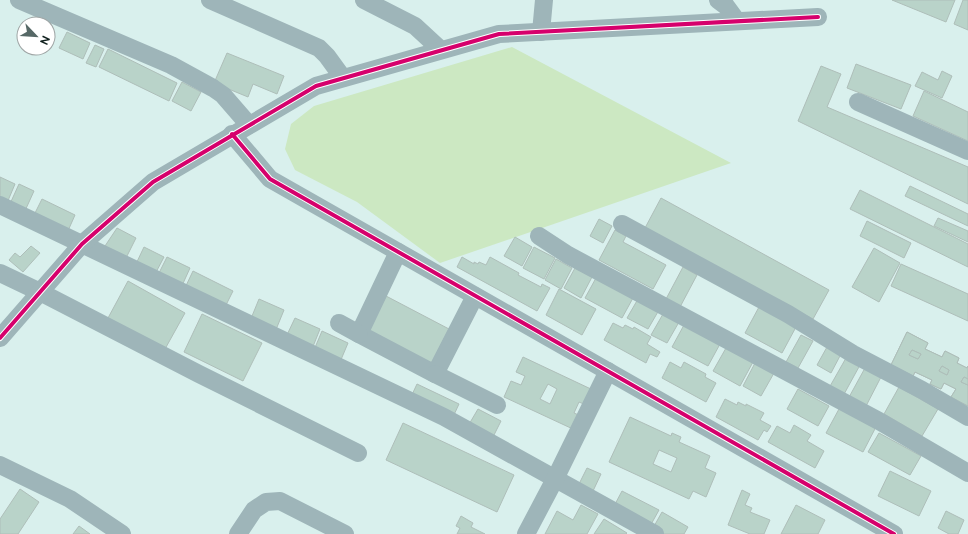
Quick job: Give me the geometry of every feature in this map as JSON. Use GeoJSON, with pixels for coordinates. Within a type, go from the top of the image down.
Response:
{"type":"FeatureCollection","features":[{"type":"Feature","properties":{"kind":"street"},"geometry":{"type":"LineString","coordinates":[[19,0],[171,65],[223,94],[249,125]]}},
{"type":"Feature","properties":{"kind":"street"},"geometry":{"type":"LineString","coordinates":[[210,0],[319,48],[327,56],[343,78]]}},
{"type":"Feature","properties":{"kind":"street"},"geometry":{"type":"LineString","coordinates":[[364,0],[415,26],[441,50]]}},
{"type":"Feature","properties":{"kind":"street"},"geometry":{"type":"LineString","coordinates":[[540,32],[544,0]]}},
{"type":"Feature","properties":{"kind":"street"},"geometry":{"type":"LineString","coordinates":[[718,0],[726,6],[737,21]]}},
{"type":"Feature","properties":{"kind":"street"},"geometry":{"type":"LineString","coordinates":[[0,338],[82,244],[153,182],[232,134],[316,86],[499,34],[818,17]]}},
{"type":"Feature","properties":{"kind":"street"},"geometry":{"type":"LineString","coordinates":[[858,102],[968,151]]}},
{"type":"Feature","properties":{"kind":"street"},"geometry":{"type":"LineString","coordinates":[[232,134],[270,179],[894,534]]}},
{"type":"Feature","properties":{"kind":"street"},"geometry":{"type":"LineString","coordinates":[[0,205],[444,417],[655,534]]}},
{"type":"Feature","properties":{"kind":"street"},"geometry":{"type":"LineString","coordinates":[[622,224],[788,314],[853,354],[922,390],[968,417]]}},
{"type":"Feature","properties":{"kind":"street"},"geometry":{"type":"LineString","coordinates":[[539,236],[568,255],[879,421],[968,473]]}},
{"type":"Feature","properties":{"kind":"street"},"geometry":{"type":"LineString","coordinates":[[359,334],[398,252]]}},
{"type":"Feature","properties":{"kind":"street"},"geometry":{"type":"LineString","coordinates":[[0,273],[358,453]]}},
{"type":"Feature","properties":{"kind":"street"},"geometry":{"type":"LineString","coordinates":[[435,374],[475,296]]}},
{"type":"Feature","properties":{"kind":"street"},"geometry":{"type":"LineString","coordinates":[[339,323],[497,405]]}},
{"type":"Feature","properties":{"kind":"street"},"geometry":{"type":"LineString","coordinates":[[526,534],[608,371]]}},
{"type":"Feature","properties":{"kind":"street"},"geometry":{"type":"LineString","coordinates":[[0,465],[70,499],[122,534]]}},
{"type":"Feature","properties":{"kind":"street"},"geometry":{"type":"LineString","coordinates":[[238,534],[254,510],[266,502],[280,501],[345,534]]}},
{"type":"Feature","properties":{"kind":"green space"},"geometry":{"type":"Polygon","coordinates":[[[512,47],[731,163],[440,263],[357,202],[295,170],[285,149],[291,124],[314,106],[512,47]]]}},
{"type":"Feature","properties":{"kind":"building"},"geometry":{"type":"Polygon","coordinates":[[[892,0],[955,0],[946,22],[892,0]]]}},
{"type":"Feature","properties":{"kind":"building"},"geometry":{"type":"Polygon","coordinates":[[[963,0],[968,0],[968,30],[954,24],[963,0]]]}},
{"type":"Feature","properties":{"kind":"building"},"geometry":{"type":"Polygon","coordinates":[[[67,32],[90,43],[83,59],[59,48],[67,32]]]}},
{"type":"Feature","properties":{"kind":"building"},"geometry":{"type":"Polygon","coordinates":[[[95,45],[104,49],[96,67],[86,63],[95,45]]]}},
{"type":"Feature","properties":{"kind":"building"},"geometry":{"type":"Polygon","coordinates":[[[108,49],[177,83],[169,101],[99,67],[108,49]]]}},
{"type":"Feature","properties":{"kind":"building"},"geometry":{"type":"Polygon","coordinates":[[[227,53],[284,76],[277,94],[253,84],[248,97],[214,83],[227,53]]]}},
{"type":"Feature","properties":{"kind":"building"},"geometry":{"type":"Polygon","coordinates":[[[856,64],[911,85],[901,109],[847,88],[856,64]]]}},
{"type":"Feature","properties":{"kind":"building"},"geometry":{"type":"Polygon","coordinates":[[[821,66],[841,74],[827,107],[968,167],[968,204],[798,121],[821,66]]]}},
{"type":"Feature","properties":{"kind":"building"},"geometry":{"type":"Polygon","coordinates":[[[942,71],[952,76],[942,98],[915,86],[922,72],[938,80],[942,71]]]}},
{"type":"Feature","properties":{"kind":"building"},"geometry":{"type":"Polygon","coordinates":[[[182,82],[201,92],[191,111],[172,101],[182,82]]]}},
{"type":"Feature","properties":{"kind":"building"},"geometry":{"type":"Polygon","coordinates":[[[924,91],[968,112],[968,141],[913,116],[924,91]]]}},
{"type":"Feature","properties":{"kind":"building"},"geometry":{"type":"Polygon","coordinates":[[[0,177],[15,184],[7,203],[0,200],[0,177]]]}},
{"type":"Feature","properties":{"kind":"building"},"geometry":{"type":"Polygon","coordinates":[[[19,184],[34,191],[24,213],[9,206],[19,184]]]}},
{"type":"Feature","properties":{"kind":"building"},"geometry":{"type":"Polygon","coordinates":[[[910,186],[968,214],[968,226],[905,196],[910,186]]]}},
{"type":"Feature","properties":{"kind":"building"},"geometry":{"type":"Polygon","coordinates":[[[860,190],[968,244],[968,267],[850,209],[860,190]]]}},
{"type":"Feature","properties":{"kind":"building"},"geometry":{"type":"Polygon","coordinates":[[[661,198],[829,290],[813,319],[645,228],[661,198]]]}},
{"type":"Feature","properties":{"kind":"building"},"geometry":{"type":"Polygon","coordinates":[[[42,199],[75,215],[67,233],[33,217],[42,199]]]}},
{"type":"Feature","properties":{"kind":"building"},"geometry":{"type":"Polygon","coordinates":[[[938,218],[968,231],[968,242],[934,226],[938,218]]]}},
{"type":"Feature","properties":{"kind":"building"},"geometry":{"type":"Polygon","coordinates":[[[599,219],[612,226],[603,243],[590,236],[599,219]]]}},
{"type":"Feature","properties":{"kind":"building"},"geometry":{"type":"Polygon","coordinates":[[[867,221],[911,243],[904,258],[860,236],[867,221]]]}},
{"type":"Feature","properties":{"kind":"building"},"geometry":{"type":"Polygon","coordinates":[[[117,228],[136,238],[125,260],[103,249],[117,228]]]}},
{"type":"Feature","properties":{"kind":"building"},"geometry":{"type":"Polygon","coordinates":[[[615,230],[626,236],[623,242],[666,265],[653,289],[599,260],[615,230]]]}},
{"type":"Feature","properties":{"kind":"building"},"geometry":{"type":"Polygon","coordinates":[[[515,237],[532,247],[522,266],[504,256],[515,237]]]}},
{"type":"Feature","properties":{"kind":"building"},"geometry":{"type":"Polygon","coordinates":[[[31,246],[40,253],[23,272],[9,260],[15,253],[20,257],[31,246]]]}},
{"type":"Feature","properties":{"kind":"building"},"geometry":{"type":"Polygon","coordinates":[[[144,247],[164,257],[154,276],[135,266],[144,247]]]}},
{"type":"Feature","properties":{"kind":"building"},"geometry":{"type":"Polygon","coordinates":[[[534,247],[555,258],[544,279],[523,268],[534,247]]]}},
{"type":"Feature","properties":{"kind":"building"},"geometry":{"type":"Polygon","coordinates":[[[874,248],[900,263],[879,302],[852,287],[874,248]]]}},
{"type":"Feature","properties":{"kind":"building"},"geometry":{"type":"Polygon","coordinates":[[[167,257],[190,268],[180,290],[156,279],[167,257]]]}},
{"type":"Feature","properties":{"kind":"building"},"geometry":{"type":"Polygon","coordinates":[[[462,257],[474,264],[474,262],[478,264],[479,262],[486,265],[490,257],[519,273],[518,275],[541,287],[542,284],[550,288],[537,311],[457,267],[462,257]]]}},
{"type":"Feature","properties":{"kind":"building"},"geometry":{"type":"Polygon","coordinates":[[[556,259],[572,268],[561,289],[545,280],[556,259]]]}},
{"type":"Feature","properties":{"kind":"building"},"geometry":{"type":"Polygon","coordinates":[[[901,264],[968,294],[968,321],[891,286],[901,264]]]}},
{"type":"Feature","properties":{"kind":"building"},"geometry":{"type":"Polygon","coordinates":[[[683,267],[697,275],[680,307],[666,299],[683,267]]]}},
{"type":"Feature","properties":{"kind":"building"},"geometry":{"type":"Polygon","coordinates":[[[575,268],[592,277],[581,298],[564,288],[575,268]]]}},
{"type":"Feature","properties":{"kind":"building"},"geometry":{"type":"Polygon","coordinates":[[[193,271],[233,291],[224,309],[184,290],[193,271]]]}},
{"type":"Feature","properties":{"kind":"building"},"geometry":{"type":"Polygon","coordinates":[[[596,278],[633,298],[622,318],[585,298],[596,278]]]}},
{"type":"Feature","properties":{"kind":"building"},"geometry":{"type":"Polygon","coordinates":[[[128,281],[185,313],[165,349],[108,318],[128,281]]]}},
{"type":"Feature","properties":{"kind":"building"},"geometry":{"type":"Polygon","coordinates":[[[559,289],[596,309],[582,335],[546,315],[559,289]]]}},
{"type":"Feature","properties":{"kind":"building"},"geometry":{"type":"Polygon","coordinates":[[[386,296],[449,329],[429,368],[366,335],[386,296]]]}},
{"type":"Feature","properties":{"kind":"building"},"geometry":{"type":"Polygon","coordinates":[[[259,299],[284,310],[275,332],[250,321],[259,299]]]}},
{"type":"Feature","properties":{"kind":"building"},"geometry":{"type":"Polygon","coordinates":[[[638,299],[659,310],[648,329],[627,318],[638,299]]]}},
{"type":"Feature","properties":{"kind":"building"},"geometry":{"type":"Polygon","coordinates":[[[759,307],[796,327],[782,353],[745,333],[759,307]]]}},
{"type":"Feature","properties":{"kind":"building"},"geometry":{"type":"Polygon","coordinates":[[[202,314],[262,343],[243,381],[184,352],[202,314]]]}},
{"type":"Feature","properties":{"kind":"building"},"geometry":{"type":"Polygon","coordinates":[[[663,314],[679,322],[667,343],[651,335],[663,314]]]}},
{"type":"Feature","properties":{"kind":"building"},"geometry":{"type":"Polygon","coordinates":[[[295,318],[320,329],[312,349],[286,337],[295,318]]]}},
{"type":"Feature","properties":{"kind":"building"},"geometry":{"type":"Polygon","coordinates":[[[613,323],[623,328],[625,325],[633,329],[634,327],[651,337],[647,344],[660,352],[657,357],[650,354],[646,363],[604,340],[613,323]]]}},
{"type":"Feature","properties":{"kind":"building"},"geometry":{"type":"Polygon","coordinates":[[[684,325],[720,344],[708,366],[672,347],[684,325]]]}},
{"type":"Feature","properties":{"kind":"building"},"geometry":{"type":"Polygon","coordinates":[[[322,331],[348,343],[340,362],[314,350],[322,331]]]}},
{"type":"Feature","properties":{"kind":"building"},"geometry":{"type":"Polygon","coordinates":[[[907,332],[928,343],[925,349],[942,357],[945,351],[959,358],[957,363],[967,368],[968,366],[968,379],[964,377],[961,382],[968,385],[968,406],[951,397],[956,389],[944,383],[941,389],[930,384],[932,380],[915,372],[913,376],[891,365],[907,332]]]}},
{"type":"Feature","properties":{"kind":"building"},"geometry":{"type":"Polygon","coordinates":[[[907,332],[928,343],[925,349],[942,357],[945,351],[959,358],[957,363],[967,368],[968,366],[968,379],[964,377],[961,382],[968,385],[968,406],[951,397],[956,389],[944,383],[941,389],[930,384],[932,380],[915,372],[913,376],[891,365],[907,332]],[[912,350],[909,355],[918,359],[921,354],[912,350]],[[942,366],[939,371],[947,375],[949,370],[942,366]]]}},
{"type":"Feature","properties":{"kind":"building"},"geometry":{"type":"Polygon","coordinates":[[[801,335],[813,341],[798,368],[786,362],[801,335]]]}},
{"type":"Feature","properties":{"kind":"building"},"geometry":{"type":"Polygon","coordinates":[[[827,347],[841,354],[831,373],[817,365],[827,347]]]}},
{"type":"Feature","properties":{"kind":"building"},"geometry":{"type":"Polygon","coordinates":[[[726,348],[753,362],[740,386],[713,371],[726,348]]]}},
{"type":"Feature","properties":{"kind":"building"},"geometry":{"type":"Polygon","coordinates":[[[912,350],[921,354],[918,359],[909,355],[912,350]]]}},
{"type":"Feature","properties":{"kind":"building"},"geometry":{"type":"Polygon","coordinates":[[[523,357],[593,390],[586,405],[579,402],[574,413],[581,416],[575,430],[504,397],[511,381],[521,385],[525,376],[516,372],[523,357]],[[548,384],[540,399],[550,404],[557,389],[548,384]]]}},
{"type":"Feature","properties":{"kind":"building"},"geometry":{"type":"Polygon","coordinates":[[[846,358],[860,365],[843,396],[829,388],[846,358]]]}},
{"type":"Feature","properties":{"kind":"building"},"geometry":{"type":"Polygon","coordinates":[[[670,362],[681,368],[684,362],[706,374],[705,377],[716,383],[706,402],[662,378],[670,362]]]}},
{"type":"Feature","properties":{"kind":"building"},"geometry":{"type":"Polygon","coordinates":[[[755,363],[774,373],[761,396],[743,386],[755,363]]]}},
{"type":"Feature","properties":{"kind":"building"},"geometry":{"type":"Polygon","coordinates":[[[942,366],[949,370],[947,375],[939,371],[942,366]]]}},
{"type":"Feature","properties":{"kind":"building"},"geometry":{"type":"Polygon","coordinates":[[[865,368],[881,377],[865,408],[848,399],[865,368]]]}},
{"type":"Feature","properties":{"kind":"building"},"geometry":{"type":"Polygon","coordinates":[[[964,377],[968,379],[968,385],[961,382],[964,377]]]}},
{"type":"Feature","properties":{"kind":"building"},"geometry":{"type":"Polygon","coordinates":[[[417,384],[459,404],[452,419],[410,399],[417,384]]]}},
{"type":"Feature","properties":{"kind":"building"},"geometry":{"type":"Polygon","coordinates":[[[899,387],[938,409],[922,436],[884,414],[899,387]]]}},
{"type":"Feature","properties":{"kind":"building"},"geometry":{"type":"Polygon","coordinates":[[[798,389],[829,406],[818,426],[787,409],[798,389]]]}},
{"type":"Feature","properties":{"kind":"building"},"geometry":{"type":"Polygon","coordinates":[[[725,399],[737,405],[738,402],[746,406],[746,404],[764,413],[760,420],[771,426],[767,432],[764,430],[758,440],[716,417],[725,399]]]}},
{"type":"Feature","properties":{"kind":"building"},"geometry":{"type":"Polygon","coordinates":[[[478,409],[501,421],[492,439],[468,426],[478,409]]]}},
{"type":"Feature","properties":{"kind":"building"},"geometry":{"type":"Polygon","coordinates":[[[839,409],[878,423],[863,452],[826,433],[839,409]]]}},
{"type":"Feature","properties":{"kind":"building"},"geometry":{"type":"Polygon","coordinates":[[[630,417],[671,436],[672,433],[681,437],[679,442],[710,456],[705,468],[716,473],[706,497],[693,491],[689,499],[609,462],[630,417]],[[659,450],[653,464],[671,472],[677,458],[659,450]]]}},
{"type":"Feature","properties":{"kind":"building"},"geometry":{"type":"Polygon","coordinates":[[[403,423],[514,475],[497,512],[386,460],[403,423]]]}},
{"type":"Feature","properties":{"kind":"building"},"geometry":{"type":"Polygon","coordinates":[[[794,425],[811,435],[807,441],[824,451],[815,468],[768,442],[777,426],[790,433],[794,425]]]}},
{"type":"Feature","properties":{"kind":"building"},"geometry":{"type":"Polygon","coordinates":[[[879,433],[921,456],[910,475],[868,452],[879,433]]]}},
{"type":"Feature","properties":{"kind":"building"},"geometry":{"type":"Polygon","coordinates":[[[587,468],[601,474],[593,491],[579,484],[587,468]]]}},
{"type":"Feature","properties":{"kind":"building"},"geometry":{"type":"Polygon","coordinates":[[[890,471],[931,491],[919,516],[878,496],[890,471]]]}},
{"type":"Feature","properties":{"kind":"building"},"geometry":{"type":"Polygon","coordinates":[[[20,489],[39,502],[18,534],[0,534],[0,519],[20,489]]]}},
{"type":"Feature","properties":{"kind":"building"},"geometry":{"type":"Polygon","coordinates":[[[742,490],[750,494],[745,505],[752,508],[750,512],[770,520],[764,534],[750,534],[728,525],[742,490]]]}},
{"type":"Feature","properties":{"kind":"building"},"geometry":{"type":"Polygon","coordinates":[[[622,491],[659,510],[649,528],[613,508],[622,491]]]}},
{"type":"Feature","properties":{"kind":"building"},"geometry":{"type":"Polygon","coordinates":[[[581,505],[598,514],[587,534],[545,534],[557,511],[573,520],[581,505]]]}},
{"type":"Feature","properties":{"kind":"building"},"geometry":{"type":"Polygon","coordinates":[[[796,505],[825,520],[818,534],[781,534],[796,505]]]}},
{"type":"Feature","properties":{"kind":"building"},"geometry":{"type":"Polygon","coordinates":[[[946,511],[964,520],[958,534],[949,534],[938,528],[946,511]]]}},
{"type":"Feature","properties":{"kind":"building"},"geometry":{"type":"Polygon","coordinates":[[[662,512],[688,527],[684,534],[662,534],[653,528],[662,512]]]}},
{"type":"Feature","properties":{"kind":"building"},"geometry":{"type":"Polygon","coordinates":[[[461,516],[473,523],[471,527],[485,534],[457,534],[460,528],[456,526],[461,516]]]}},
{"type":"Feature","properties":{"kind":"building"},"geometry":{"type":"Polygon","coordinates":[[[604,519],[627,533],[594,534],[604,519]]]}},
{"type":"Feature","properties":{"kind":"building"},"geometry":{"type":"Polygon","coordinates":[[[79,526],[90,534],[73,534],[79,526]]]}},
{"type":"Feature","properties":{"kind":"cycle path"},"geometry":{"type":"LineString","coordinates":[[0,338],[82,244],[153,182],[316,86],[499,34],[818,17]]}},
{"type":"Feature","properties":{"kind":"cycle path"},"geometry":{"type":"LineString","coordinates":[[232,134],[270,179],[894,534]]}}]}
